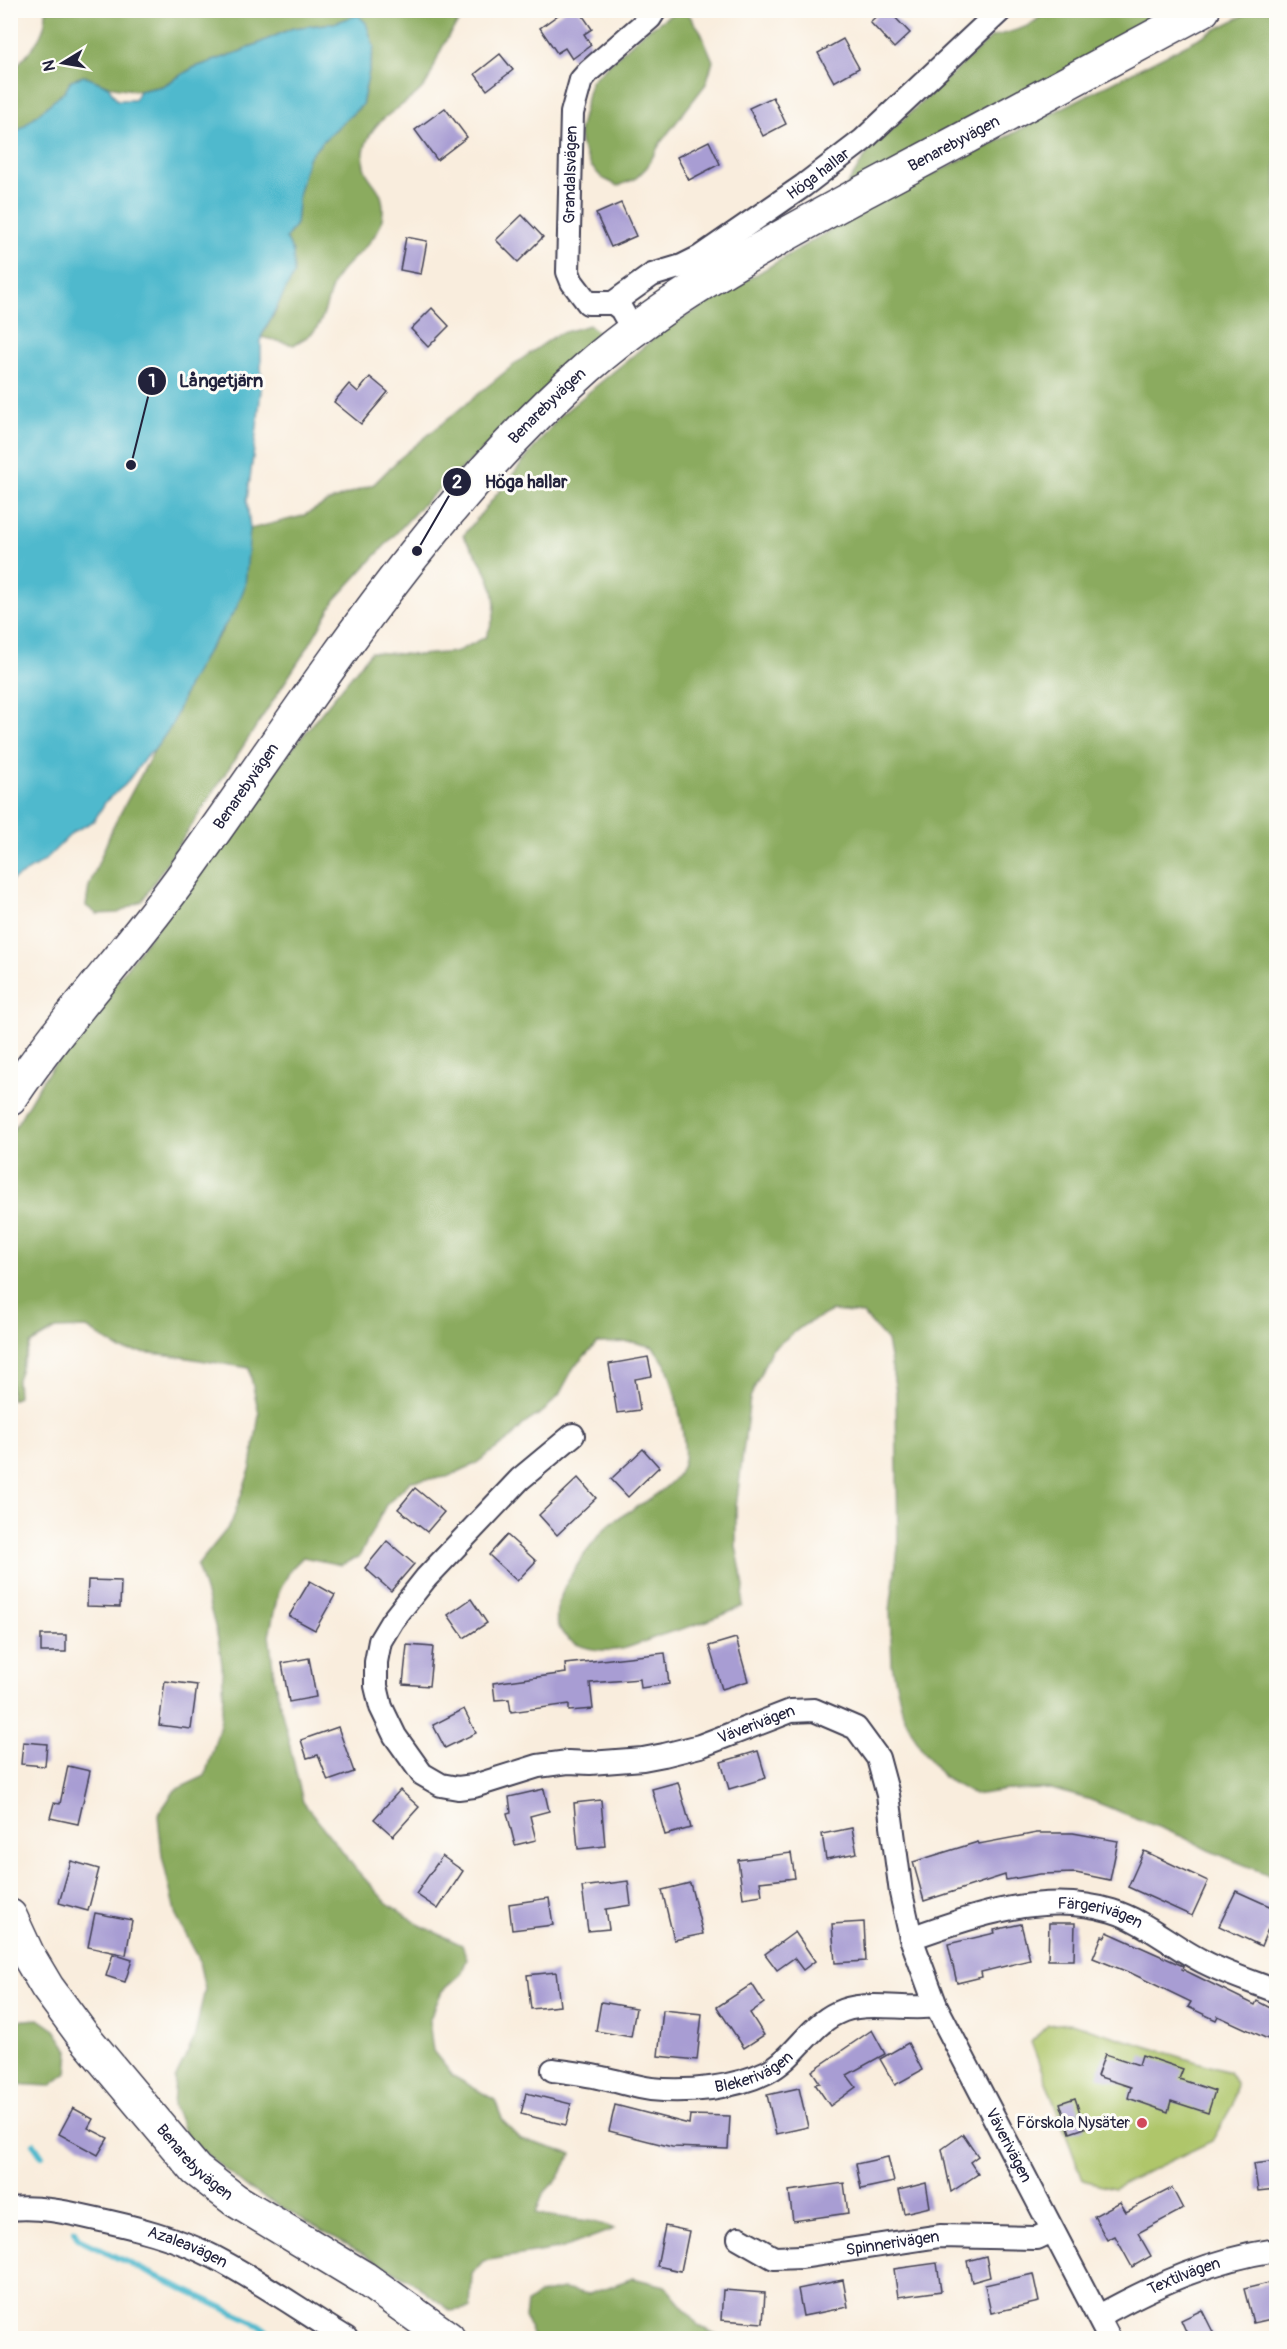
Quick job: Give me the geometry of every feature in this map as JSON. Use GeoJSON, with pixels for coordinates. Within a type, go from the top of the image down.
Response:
{"type":"FeatureCollection","features":[{"type":"Feature","properties":{"kind":"street","name":"Grandalsvägen"},"geometry":{"type":"LineString","coordinates":[[613,303],[588,303],[572,282],[568,272],[572,113],[581,80],[588,71],[650,18],[656,10]]}},
{"type":"Feature","properties":{"kind":"street","name":"Höga hallar"},"geometry":{"type":"LineString","coordinates":[[613,303],[652,275],[682,266],[700,257],[803,186],[863,140],[1001,10]]}},
{"type":"Feature","properties":{"kind":"street","name":"Benarebyvägen"},"geometry":{"type":"LineString","coordinates":[[10,1099],[64,1023],[185,874],[295,714],[430,533],[533,421],[589,366],[634,332],[735,264],[810,221],[1203,10]]}},
{"type":"Feature","properties":{"kind":"street"},"geometry":{"type":"LineString","coordinates":[[613,303],[621,309],[634,332]]}},
{"type":"Feature","properties":{"kind":"street","name":"Väverivägen"},"geometry":{"type":"LineString","coordinates":[[573,1435],[520,1479],[426,1578],[392,1621],[380,1641],[376,1662],[376,1686],[381,1707],[395,1736],[422,1774],[441,1785],[458,1788],[474,1786],[538,1766],[568,1762],[590,1763],[643,1759],[664,1755],[700,1746],[791,1711],[814,1710],[856,1728],[878,1758],[888,1795],[901,1893],[911,1938],[936,2006],[1109,2338]]}},
{"type":"Feature","properties":{"kind":"street","name":"Färgerivägen"},"geometry":{"type":"LineString","coordinates":[[911,1938],[942,1927],[1014,1908],[1053,1904],[1084,1905],[1114,1912],[1205,1963],[1276,1991]]}},
{"type":"Feature","properties":{"kind":"street","name":"Benarebyvägen"},"geometry":{"type":"LineString","coordinates":[[10,1916],[28,1955],[47,1987],[81,2033],[196,2170],[235,2200],[364,2278],[448,2338]]}},
{"type":"Feature","properties":{"kind":"street","name":"Blekerivägen"},"geometry":{"type":"LineString","coordinates":[[553,2070],[599,2077],[650,2089],[688,2090],[724,2085],[769,2071],[793,2053],[819,2026],[837,2012],[878,2006],[920,2009],[936,2006]]}},
{"type":"Feature","properties":{"kind":"street","name":"Azaleavägen"},"geometry":{"type":"LineString","coordinates":[[11,2202],[154,2233],[187,2245],[257,2281],[346,2338]]}},
{"type":"Feature","properties":{"kind":"street","name":"Spinnerivägen"},"geometry":{"type":"LineString","coordinates":[[739,2238],[774,2258],[802,2257],[940,2236],[1037,2238],[1052,2231]]}},
{"type":"Feature","properties":{"kind":"street","name":"Textilvägen"},"geometry":{"type":"LineString","coordinates":[[1098,2316],[1157,2286],[1207,2265],[1243,2255],[1276,2250]]}},
{"type":"Feature","properties":{"kind":"green space"},"geometry":{"type":"Polygon","coordinates":[[[46,11],[469,11],[446,41],[425,85],[372,131],[367,141],[364,164],[366,172],[382,198],[382,219],[379,228],[374,237],[335,280],[323,316],[316,329],[294,345],[261,337],[276,311],[293,252],[286,238],[296,224],[299,192],[308,158],[362,105],[374,47],[334,23],[293,28],[239,52],[193,68],[162,86],[139,91],[108,86],[84,76],[71,80],[66,90],[11,137],[11,76],[42,32],[46,11]]]}},
{"type":"Feature","properties":{"kind":"green space"},"geometry":{"type":"Polygon","coordinates":[[[686,11],[700,30],[713,61],[706,84],[661,142],[647,167],[635,179],[618,186],[602,178],[591,166],[580,143],[579,132],[591,81],[644,32],[669,16],[686,11]]]}},
{"type":"Feature","properties":{"kind":"green space"},"geometry":{"type":"Polygon","coordinates":[[[1045,11],[1182,11],[840,196],[868,152],[992,37],[1028,26],[1045,11]]]}},
{"type":"Feature","properties":{"kind":"green space"},"geometry":{"type":"Polygon","coordinates":[[[1252,11],[1276,11],[1276,1878],[1088,1799],[1051,1789],[1008,1790],[974,1795],[943,1777],[919,1745],[903,1714],[892,1665],[890,1610],[898,1548],[896,1391],[887,1341],[863,1314],[832,1311],[804,1325],[771,1350],[750,1398],[736,1507],[736,1546],[744,1587],[742,1606],[704,1622],[622,1649],[603,1650],[583,1647],[566,1637],[557,1621],[557,1611],[567,1582],[586,1552],[596,1538],[614,1521],[644,1503],[674,1479],[681,1470],[684,1460],[684,1440],[677,1402],[668,1370],[659,1355],[653,1347],[633,1342],[597,1343],[574,1367],[559,1395],[544,1411],[524,1424],[511,1438],[475,1464],[447,1477],[411,1481],[386,1505],[359,1557],[341,1565],[303,1557],[291,1569],[278,1594],[269,1635],[275,1683],[303,1802],[355,1868],[386,1902],[420,1925],[462,1945],[467,1959],[461,1974],[442,1991],[429,2021],[433,2051],[453,2076],[495,2100],[503,2121],[521,2139],[572,2154],[559,2177],[543,2194],[536,2213],[595,2222],[614,2229],[563,2248],[483,2261],[472,2274],[470,2308],[451,2311],[411,2281],[246,2187],[188,2139],[173,2106],[175,2079],[194,2039],[205,1989],[198,1957],[176,1916],[162,1856],[158,1815],[175,1790],[205,1776],[218,1732],[223,1698],[221,1659],[214,1622],[197,1566],[231,1524],[251,1467],[259,1414],[249,1368],[121,1350],[87,1328],[56,1329],[30,1344],[17,1379],[18,1397],[11,1400],[11,1134],[42,1081],[269,777],[371,652],[419,655],[456,652],[486,637],[493,617],[494,593],[486,572],[463,536],[560,416],[665,329],[867,208],[1252,11]]]}},
{"type":"Feature","properties":{"kind":"green space"},"geometry":{"type":"Polygon","coordinates":[[[589,325],[604,337],[570,371],[422,505],[335,600],[308,647],[142,901],[118,913],[97,914],[86,906],[89,886],[113,827],[155,749],[172,725],[188,685],[223,630],[250,529],[303,516],[328,502],[374,484],[400,458],[516,363],[558,334],[589,325]]]}},
{"type":"Feature","properties":{"kind":"green space"},"geometry":{"type":"Polygon","coordinates":[[[39,2019],[55,2030],[69,2051],[67,2073],[50,2086],[11,2084],[11,2021],[39,2019]]]}},
{"type":"Feature","properties":{"kind":"green space","name":"Förskola Nysäter"},"geometry":{"type":"Polygon","coordinates":[[[1071,2023],[1229,2072],[1236,2083],[1233,2104],[1212,2141],[1114,2188],[1083,2180],[1031,2042],[1048,2025],[1071,2023]]]}},
{"type":"Feature","properties":{"kind":"green space"},"geometry":{"type":"Polygon","coordinates":[[[633,2278],[665,2286],[699,2326],[724,2338],[534,2338],[525,2318],[527,2303],[539,2294],[563,2289],[589,2294],[633,2278]]]}},
{"type":"Feature","properties":{"kind":"water"},"geometry":{"type":"Polygon","coordinates":[[[358,15],[366,23],[374,47],[362,105],[308,158],[299,192],[296,224],[286,238],[293,252],[294,274],[261,337],[261,390],[247,500],[250,529],[245,586],[236,609],[205,655],[188,685],[172,725],[155,749],[125,785],[106,801],[94,821],[73,832],[43,862],[11,881],[11,137],[66,90],[71,80],[84,76],[108,86],[117,100],[134,100],[139,91],[163,86],[193,68],[239,52],[293,28],[334,23],[358,15]]]}},
{"type":"Feature","properties":{"kind":"building"},"geometry":{"type":"Polygon","coordinates":[[[565,10],[579,10],[592,29],[584,34],[591,45],[572,59],[565,48],[557,53],[540,28],[565,10]]]}},
{"type":"Feature","properties":{"kind":"building"},"geometry":{"type":"Polygon","coordinates":[[[883,10],[888,10],[910,33],[894,48],[870,22],[883,10]]]}},
{"type":"Feature","properties":{"kind":"building"},"geometry":{"type":"Polygon","coordinates":[[[843,39],[859,68],[834,82],[818,53],[843,39]]]}},
{"type":"Feature","properties":{"kind":"building"},"geometry":{"type":"Polygon","coordinates":[[[500,54],[513,70],[487,90],[475,74],[500,54]]]}},
{"type":"Feature","properties":{"kind":"building"},"geometry":{"type":"Polygon","coordinates":[[[773,97],[786,124],[763,136],[749,108],[773,97]]]}},
{"type":"Feature","properties":{"kind":"building"},"geometry":{"type":"Polygon","coordinates":[[[445,108],[467,137],[437,160],[415,130],[445,108]]]}},
{"type":"Feature","properties":{"kind":"building"},"geometry":{"type":"Polygon","coordinates":[[[709,141],[720,164],[689,180],[677,157],[709,141]]]}},
{"type":"Feature","properties":{"kind":"building"},"geometry":{"type":"Polygon","coordinates":[[[621,203],[636,236],[611,247],[596,214],[621,203]]]}},
{"type":"Feature","properties":{"kind":"building"},"geometry":{"type":"Polygon","coordinates":[[[522,215],[543,237],[518,262],[496,240],[522,215]]]}},
{"type":"Feature","properties":{"kind":"building"},"geometry":{"type":"Polygon","coordinates":[[[406,237],[427,241],[421,274],[400,270],[406,237]]]}},
{"type":"Feature","properties":{"kind":"building"},"geometry":{"type":"Polygon","coordinates":[[[432,308],[449,326],[428,347],[411,329],[432,308]]]}},
{"type":"Feature","properties":{"kind":"building"},"geometry":{"type":"Polygon","coordinates":[[[370,377],[388,392],[361,424],[334,402],[349,384],[358,392],[370,377]]]}},
{"type":"Feature","properties":{"kind":"building"},"geometry":{"type":"Polygon","coordinates":[[[648,1357],[652,1376],[635,1379],[640,1410],[617,1413],[609,1364],[648,1357]]]}},
{"type":"Feature","properties":{"kind":"building"},"geometry":{"type":"Polygon","coordinates":[[[643,1449],[659,1467],[628,1497],[611,1479],[643,1449]]]}},
{"type":"Feature","properties":{"kind":"building"},"geometry":{"type":"Polygon","coordinates":[[[578,1478],[596,1498],[557,1535],[539,1515],[578,1478]]]}},
{"type":"Feature","properties":{"kind":"building"},"geometry":{"type":"Polygon","coordinates":[[[415,1488],[444,1512],[427,1532],[398,1509],[415,1488]]]}},
{"type":"Feature","properties":{"kind":"building"},"geometry":{"type":"Polygon","coordinates":[[[507,1535],[536,1561],[517,1581],[489,1555],[507,1535]]]}},
{"type":"Feature","properties":{"kind":"building"},"geometry":{"type":"Polygon","coordinates":[[[387,1541],[414,1564],[391,1591],[365,1568],[387,1541]]]}},
{"type":"Feature","properties":{"kind":"building"},"geometry":{"type":"Polygon","coordinates":[[[88,1580],[121,1581],[120,1607],[87,1606],[88,1580]]]}},
{"type":"Feature","properties":{"kind":"building"},"geometry":{"type":"Polygon","coordinates":[[[310,1581],[335,1595],[315,1630],[289,1616],[310,1581]]]}},
{"type":"Feature","properties":{"kind":"building"},"geometry":{"type":"Polygon","coordinates":[[[471,1599],[487,1623],[464,1638],[448,1615],[471,1599]]]}},
{"type":"Feature","properties":{"kind":"building"},"geometry":{"type":"Polygon","coordinates":[[[41,1635],[66,1635],[66,1652],[41,1652],[41,1635]]]}},
{"type":"Feature","properties":{"kind":"building"},"geometry":{"type":"Polygon","coordinates":[[[736,1638],[748,1681],[722,1689],[709,1646],[736,1638]]]}},
{"type":"Feature","properties":{"kind":"building"},"geometry":{"type":"Polygon","coordinates":[[[407,1645],[433,1647],[429,1686],[403,1684],[407,1645]]]}},
{"type":"Feature","properties":{"kind":"building"},"geometry":{"type":"Polygon","coordinates":[[[665,1653],[669,1684],[641,1688],[640,1679],[590,1683],[593,1709],[569,1711],[569,1704],[511,1712],[509,1699],[495,1700],[493,1683],[566,1673],[565,1664],[665,1653]]]}},
{"type":"Feature","properties":{"kind":"building"},"geometry":{"type":"Polygon","coordinates":[[[309,1658],[316,1697],[289,1702],[282,1663],[309,1658]]]}},
{"type":"Feature","properties":{"kind":"building"},"geometry":{"type":"Polygon","coordinates":[[[165,1681],[197,1685],[191,1729],[159,1725],[165,1681]]]}},
{"type":"Feature","properties":{"kind":"building"},"geometry":{"type":"Polygon","coordinates":[[[464,1709],[476,1733],[445,1748],[433,1725],[464,1709]]]}},
{"type":"Feature","properties":{"kind":"building"},"geometry":{"type":"Polygon","coordinates":[[[338,1727],[354,1772],[328,1781],[318,1755],[307,1758],[301,1740],[338,1727]]]}},
{"type":"Feature","properties":{"kind":"building"},"geometry":{"type":"Polygon","coordinates":[[[23,1742],[47,1744],[45,1766],[21,1764],[23,1742]]]}},
{"type":"Feature","properties":{"kind":"building"},"geometry":{"type":"Polygon","coordinates":[[[758,1751],[766,1778],[729,1789],[721,1762],[758,1751]]]}},
{"type":"Feature","properties":{"kind":"building"},"geometry":{"type":"Polygon","coordinates":[[[68,1766],[90,1771],[78,1824],[50,1818],[54,1803],[60,1804],[68,1766]]]}},
{"type":"Feature","properties":{"kind":"building"},"geometry":{"type":"Polygon","coordinates":[[[678,1782],[691,1828],[665,1835],[652,1789],[678,1782]]]}},
{"type":"Feature","properties":{"kind":"building"},"geometry":{"type":"Polygon","coordinates":[[[544,1789],[549,1811],[530,1816],[536,1840],[515,1845],[507,1813],[511,1812],[509,1797],[544,1789]]]}},
{"type":"Feature","properties":{"kind":"building"},"geometry":{"type":"Polygon","coordinates":[[[400,1790],[419,1807],[393,1836],[374,1819],[400,1790]]]}},
{"type":"Feature","properties":{"kind":"building"},"geometry":{"type":"Polygon","coordinates":[[[601,1800],[605,1846],[578,1849],[574,1803],[601,1800]]]}},
{"type":"Feature","properties":{"kind":"building"},"geometry":{"type":"Polygon","coordinates":[[[852,1828],[857,1853],[826,1859],[822,1834],[852,1828]]]}},
{"type":"Feature","properties":{"kind":"building"},"geometry":{"type":"Polygon","coordinates":[[[1037,1833],[1073,1833],[1118,1841],[1110,1880],[1076,1873],[1040,1874],[1006,1880],[1005,1875],[924,1901],[913,1862],[978,1842],[979,1844],[1037,1833]]]}},
{"type":"Feature","properties":{"kind":"building"},"geometry":{"type":"Polygon","coordinates":[[[1144,1851],[1208,1881],[1192,1916],[1128,1887],[1144,1851]]]}},
{"type":"Feature","properties":{"kind":"building"},"geometry":{"type":"Polygon","coordinates":[[[791,1853],[795,1878],[760,1882],[762,1895],[743,1898],[738,1860],[791,1853]]]}},
{"type":"Feature","properties":{"kind":"building"},"geometry":{"type":"Polygon","coordinates":[[[442,1856],[463,1871],[438,1909],[416,1894],[442,1856]]]}},
{"type":"Feature","properties":{"kind":"building"},"geometry":{"type":"Polygon","coordinates":[[[71,1861],[99,1869],[88,1911],[59,1903],[71,1861]]]}},
{"type":"Feature","properties":{"kind":"building"},"geometry":{"type":"Polygon","coordinates":[[[628,1881],[631,1905],[606,1909],[609,1929],[588,1931],[582,1887],[628,1881]]]}},
{"type":"Feature","properties":{"kind":"building"},"geometry":{"type":"Polygon","coordinates":[[[690,1883],[703,1934],[674,1940],[662,1890],[690,1883]]]}},
{"type":"Feature","properties":{"kind":"building"},"geometry":{"type":"Polygon","coordinates":[[[1236,1891],[1276,1909],[1261,1946],[1219,1926],[1236,1891]]]}},
{"type":"Feature","properties":{"kind":"building"},"geometry":{"type":"Polygon","coordinates":[[[549,1898],[553,1925],[512,1930],[509,1904],[549,1898]]]}},
{"type":"Feature","properties":{"kind":"building"},"geometry":{"type":"Polygon","coordinates":[[[95,1913],[132,1920],[126,1955],[88,1947],[95,1913]]]}},
{"type":"Feature","properties":{"kind":"building"},"geometry":{"type":"Polygon","coordinates":[[[864,1922],[866,1961],[835,1963],[832,1924],[864,1922]]]}},
{"type":"Feature","properties":{"kind":"building"},"geometry":{"type":"Polygon","coordinates":[[[1049,1923],[1075,1923],[1074,1960],[1048,1960],[1049,1923]]]}},
{"type":"Feature","properties":{"kind":"building"},"geometry":{"type":"Polygon","coordinates":[[[1021,1924],[1030,1960],[981,1972],[982,1977],[957,1983],[948,1944],[995,1933],[994,1930],[1021,1924]]]}},
{"type":"Feature","properties":{"kind":"building"},"geometry":{"type":"Polygon","coordinates":[[[795,1932],[815,1961],[803,1970],[794,1958],[777,1970],[765,1954],[795,1932]]]}},
{"type":"Feature","properties":{"kind":"building"},"geometry":{"type":"Polygon","coordinates":[[[1107,1932],[1183,1966],[1182,1969],[1255,2005],[1257,2001],[1276,2011],[1276,2032],[1272,2041],[1218,2016],[1216,2020],[1188,2007],[1191,2002],[1093,1958],[1102,1936],[1105,1937],[1107,1932]]]}},
{"type":"Feature","properties":{"kind":"building"},"geometry":{"type":"Polygon","coordinates":[[[113,1954],[132,1960],[125,1982],[106,1976],[113,1954]]]}},
{"type":"Feature","properties":{"kind":"building"},"geometry":{"type":"Polygon","coordinates":[[[556,1972],[560,2006],[531,2009],[527,1975],[556,1972]]]}},
{"type":"Feature","properties":{"kind":"building"},"geometry":{"type":"Polygon","coordinates":[[[752,1984],[764,2003],[750,2013],[764,2035],[744,2048],[717,2007],[752,1984]]]}},
{"type":"Feature","properties":{"kind":"building"},"geometry":{"type":"Polygon","coordinates":[[[601,2002],[636,2008],[631,2037],[596,2031],[601,2002]]]}},
{"type":"Feature","properties":{"kind":"building"},"geometry":{"type":"Polygon","coordinates":[[[663,2010],[702,2014],[697,2060],[658,2056],[663,2010]]]}},
{"type":"Feature","properties":{"kind":"building"},"geometry":{"type":"Polygon","coordinates":[[[872,2030],[885,2054],[847,2075],[856,2087],[830,2106],[815,2084],[820,2083],[812,2071],[872,2030]]]}},
{"type":"Feature","properties":{"kind":"building"},"geometry":{"type":"Polygon","coordinates":[[[908,2043],[922,2070],[895,2085],[880,2059],[908,2043]]]}},
{"type":"Feature","properties":{"kind":"building"},"geometry":{"type":"Polygon","coordinates":[[[1105,2054],[1139,2065],[1142,2055],[1183,2069],[1179,2079],[1215,2091],[1208,2113],[1171,2101],[1168,2112],[1128,2098],[1131,2087],[1097,2076],[1105,2054]]]}},
{"type":"Feature","properties":{"kind":"building"},"geometry":{"type":"Polygon","coordinates":[[[799,2088],[808,2127],[776,2134],[767,2095],[799,2088]]]}},
{"type":"Feature","properties":{"kind":"building"},"geometry":{"type":"Polygon","coordinates":[[[526,2093],[571,2104],[566,2125],[521,2114],[526,2093]]]}},
{"type":"Feature","properties":{"kind":"building"},"geometry":{"type":"Polygon","coordinates":[[[1075,2098],[1085,2128],[1070,2133],[1060,2103],[1075,2098]]]}},
{"type":"Feature","properties":{"kind":"building"},"geometry":{"type":"Polygon","coordinates":[[[615,2105],[689,2124],[690,2115],[730,2116],[728,2149],[672,2147],[609,2131],[615,2105]]]}},
{"type":"Feature","properties":{"kind":"building"},"geometry":{"type":"Polygon","coordinates":[[[73,2108],[93,2119],[88,2128],[108,2138],[98,2155],[59,2134],[73,2108]]]}},
{"type":"Feature","properties":{"kind":"building"},"geometry":{"type":"Polygon","coordinates":[[[963,2134],[978,2156],[970,2162],[978,2174],[951,2192],[942,2149],[963,2134]]]}},
{"type":"Feature","properties":{"kind":"building"},"geometry":{"type":"Polygon","coordinates":[[[888,2157],[894,2182],[861,2189],[856,2164],[888,2157]]]}},
{"type":"Feature","properties":{"kind":"building"},"geometry":{"type":"Polygon","coordinates":[[[1276,2161],[1276,2189],[1258,2191],[1254,2164],[1276,2161]]]}},
{"type":"Feature","properties":{"kind":"building"},"geometry":{"type":"Polygon","coordinates":[[[844,2183],[848,2213],[793,2221],[789,2191],[844,2183]]]}},
{"type":"Feature","properties":{"kind":"building"},"geometry":{"type":"Polygon","coordinates":[[[926,2183],[930,2207],[904,2213],[899,2190],[926,2183]]]}},
{"type":"Feature","properties":{"kind":"building"},"geometry":{"type":"Polygon","coordinates":[[[1172,2188],[1183,2209],[1138,2233],[1151,2256],[1132,2267],[1115,2236],[1107,2240],[1094,2216],[1120,2202],[1126,2212],[1172,2188]]]}},
{"type":"Feature","properties":{"kind":"building"},"geometry":{"type":"Polygon","coordinates":[[[665,2226],[689,2231],[681,2271],[657,2266],[665,2226]]]}},
{"type":"Feature","properties":{"kind":"building"},"geometry":{"type":"Polygon","coordinates":[[[986,2256],[990,2277],[972,2282],[967,2261],[986,2256]]]}},
{"type":"Feature","properties":{"kind":"building"},"geometry":{"type":"Polygon","coordinates":[[[937,2263],[941,2291],[898,2297],[894,2269],[937,2263]]]}},
{"type":"Feature","properties":{"kind":"building"},"geometry":{"type":"Polygon","coordinates":[[[1033,2274],[1039,2302],[991,2313],[985,2285],[1033,2274]]]}},
{"type":"Feature","properties":{"kind":"building"},"geometry":{"type":"Polygon","coordinates":[[[843,2280],[848,2307],[803,2316],[798,2289],[843,2280]]]}},
{"type":"Feature","properties":{"kind":"building"},"geometry":{"type":"Polygon","coordinates":[[[1269,2283],[1276,2318],[1253,2323],[1244,2289],[1269,2283]]]}},
{"type":"Feature","properties":{"kind":"building"},"geometry":{"type":"Polygon","coordinates":[[[723,2290],[765,2293],[763,2323],[721,2320],[723,2290]]]}},
{"type":"Feature","properties":{"kind":"building"},"geometry":{"type":"Polygon","coordinates":[[[1202,2310],[1216,2338],[1189,2338],[1181,2320],[1202,2310]]]}},
{"type":"Feature","properties":{"kind":"waterway"},"geometry":{"type":"LineString","coordinates":[[34,2144],[42,2156]]}},
{"type":"Feature","properties":{"kind":"waterway"},"geometry":{"type":"LineString","coordinates":[[74,2231],[78,2239],[259,2325],[277,2338]]}},
{"type":"Feature","properties":{"kind":"place","name":"Långetjärn"},"geometry":{"type":"Point","coordinates":[131,465]}},
{"type":"Feature","properties":{"kind":"place","name":"Höga hallar"},"geometry":{"type":"Point","coordinates":[417,551]}},
{"type":"Feature","properties":{"kind":"place","name":"Förskola Nysäter"},"geometry":{"type":"Point","coordinates":[1142,2123]}}]}
